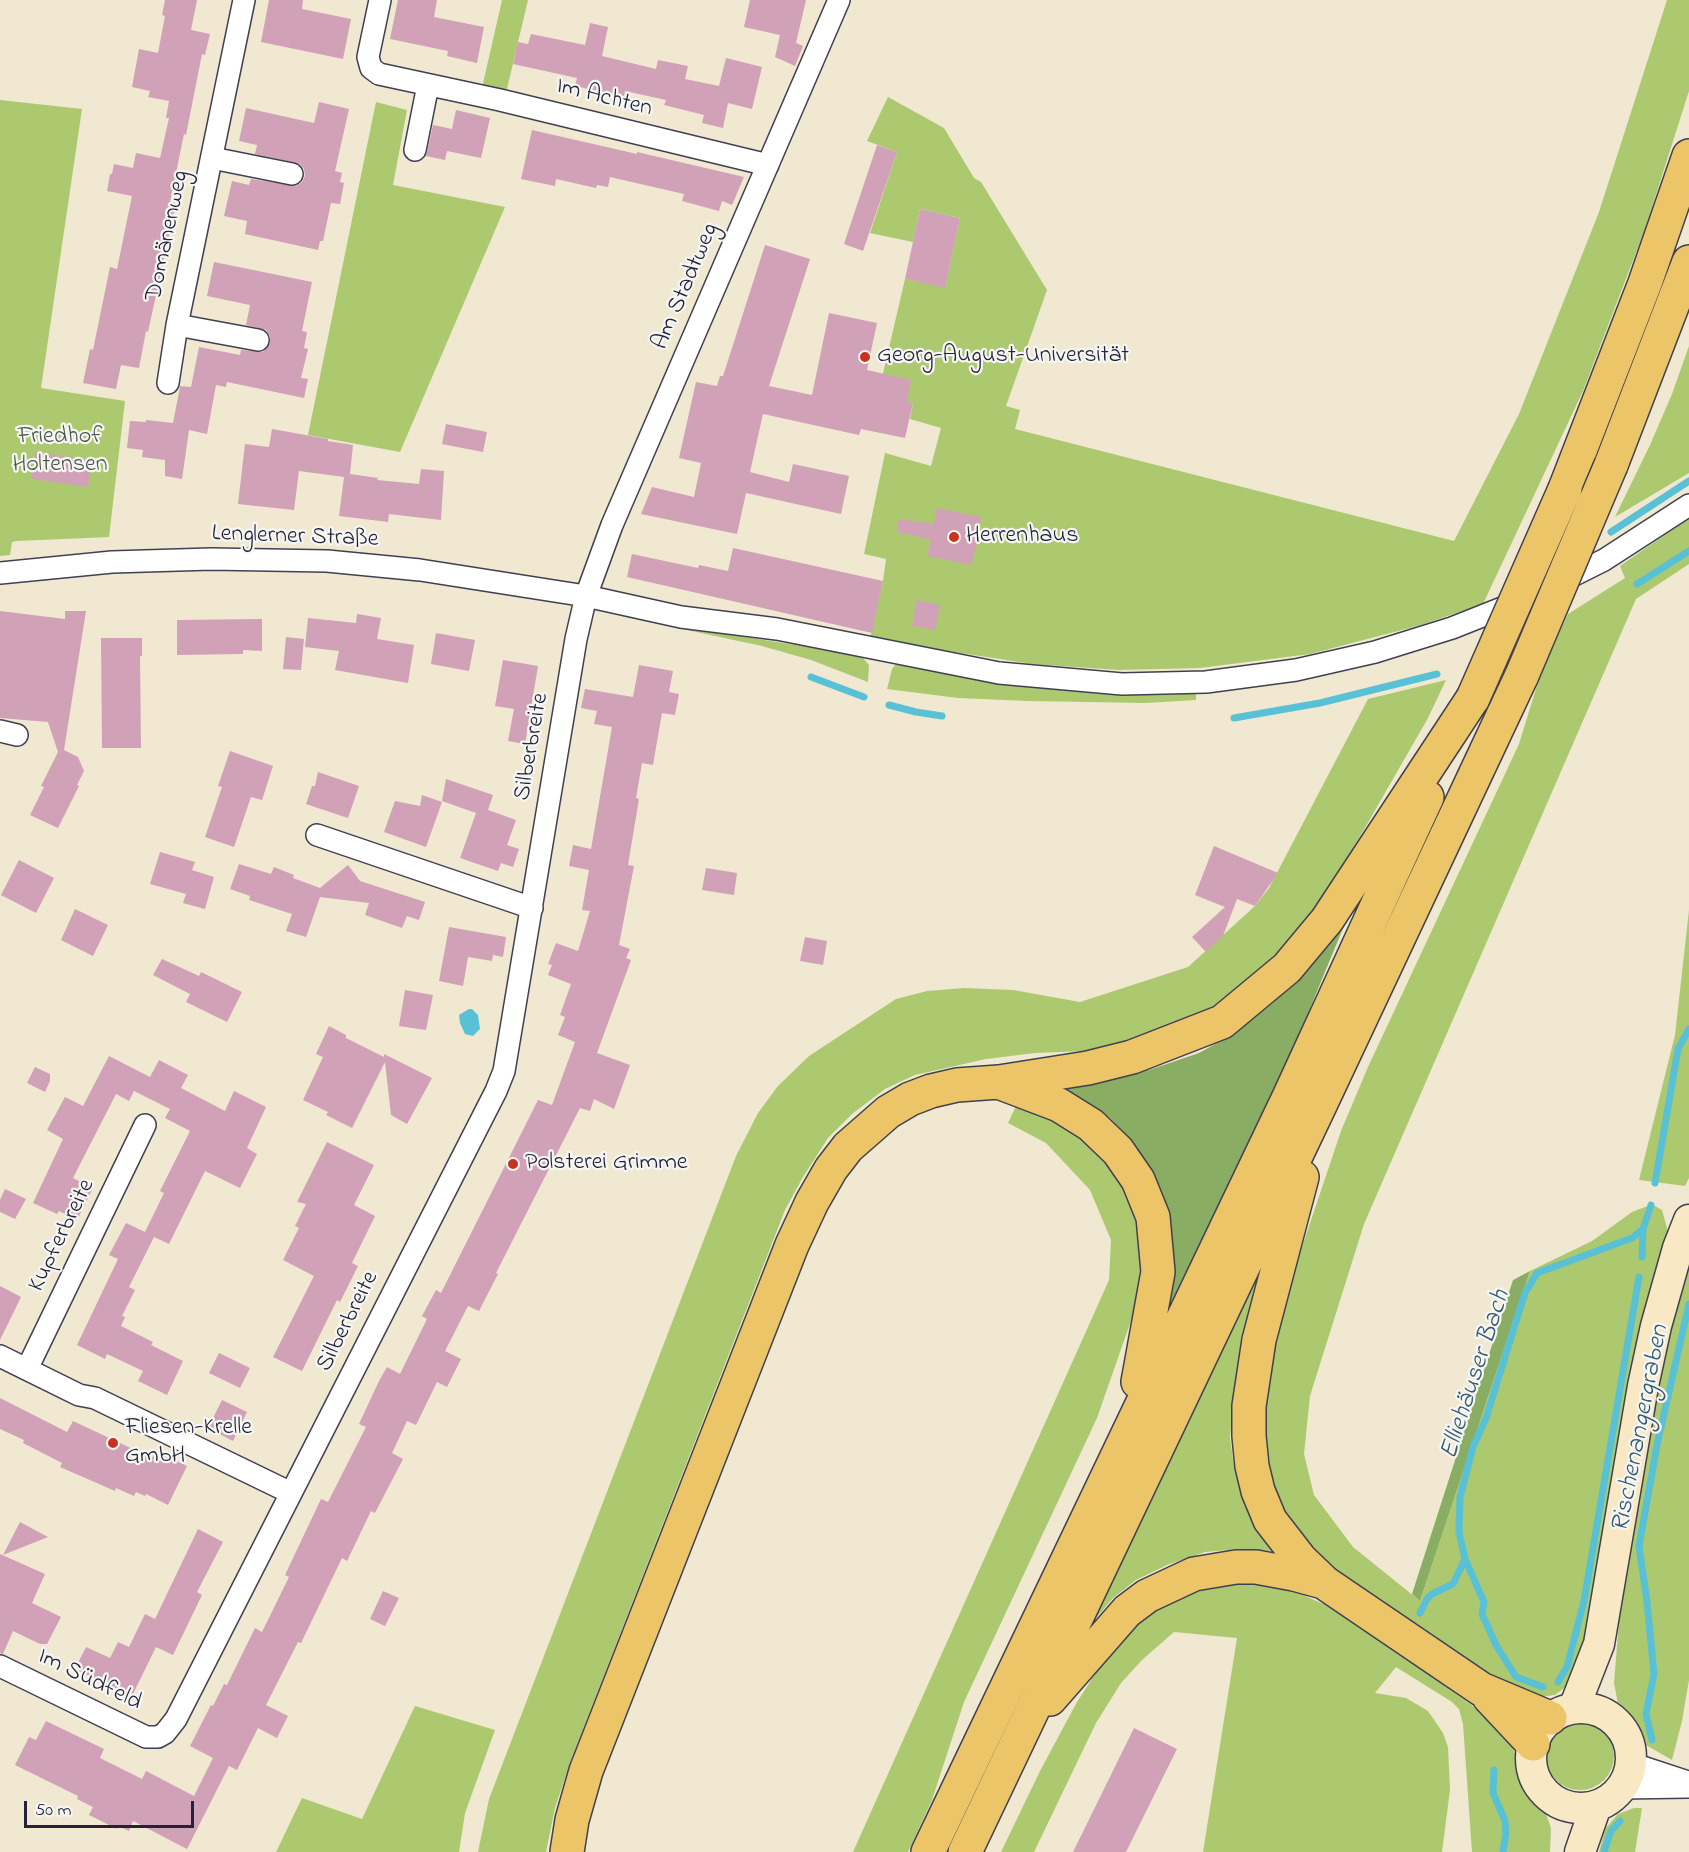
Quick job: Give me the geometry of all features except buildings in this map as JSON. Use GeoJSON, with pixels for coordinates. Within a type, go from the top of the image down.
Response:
{"type":"FeatureCollection","features":[{"type":"Feature","properties":{"kind":"highway"},"geometry":{"type":"LineString","coordinates":[[928,1852],[1289,1097],[1473,698],[1565,489],[1632,316],[1689,156]]}},
{"type":"Feature","properties":{"kind":"highway"},"geometry":{"type":"LineString","coordinates":[[965,1852],[1522,675],[1611,465],[1689,262]]}},
{"type":"Feature","properties":{"kind":"highway"},"geometry":{"type":"LineString","coordinates":[[567,1852],[572,1820],[586,1771],[788,1256],[812,1202],[831,1169],[848,1147],[888,1112],[931,1091],[957,1085],[999,1082],[1088,1068],[1132,1057],[1222,1022],[1287,968],[1327,920],[1473,698]]}},
{"type":"Feature","properties":{"kind":"highway"},"geometry":{"type":"LineString","coordinates":[[999,1082],[1059,1105],[1090,1125],[1118,1151],[1138,1180],[1153,1217],[1158,1272],[1154,1304],[1128,1430]]}},
{"type":"Feature","properties":{"kind":"highway"},"geometry":{"type":"LineString","coordinates":[[1321,1103],[1259,1340],[1249,1406],[1249,1436],[1258,1491],[1270,1520],[1301,1560],[1325,1583],[1481,1689],[1565,1721]]}},
{"type":"Feature","properties":{"kind":"highway"},"geometry":{"type":"LineString","coordinates":[[1020,1735],[1127,1611],[1147,1596],[1170,1584],[1194,1574],[1236,1567],[1274,1570],[1325,1583]]}},
{"type":"Feature","properties":{"kind":"street","name":"Domänenweg"},"geometry":{"type":"LineString","coordinates":[[168,383],[177,325],[244,0]]}},
{"type":"Feature","properties":{"kind":"street","name":"Im Achten"},"geometry":{"type":"LineString","coordinates":[[380,0],[368,57],[371,68],[379,74],[500,100],[768,165]]}},
{"type":"Feature","properties":{"kind":"street","name":"Am Stadtweg"},"geometry":{"type":"LineString","coordinates":[[586,596],[612,525],[839,0]]}},
{"type":"Feature","properties":{"kind":"street"},"geometry":{"type":"LineString","coordinates":[[415,150],[428,85]]}},
{"type":"Feature","properties":{"kind":"street","name":"Domänenweg"},"geometry":{"type":"LineString","coordinates":[[212,158],[292,174]]}},
{"type":"Feature","properties":{"kind":"street","name":"Domänenweg"},"geometry":{"type":"LineString","coordinates":[[177,325],[258,339]]}},
{"type":"Feature","properties":{"kind":"street","name":"Lenglerner Straße"},"geometry":{"type":"LineString","coordinates":[[0,573],[122,561],[210,559],[327,561],[420,570],[586,596],[681,617],[777,629],[999,673],[1122,684],[1206,682],[1296,670],[1376,652],[1452,628],[1530,597],[1604,560],[1689,505]]}},
{"type":"Feature","properties":{"kind":"street","name":"Silberbreite"},"geometry":{"type":"LineString","coordinates":[[158,1737],[165,1733],[177,1719],[496,1091],[504,1071],[576,639],[586,596]]}},
{"type":"Feature","properties":{"kind":"street"},"geometry":{"type":"LineString","coordinates":[[317,835],[532,908]]}},
{"type":"Feature","properties":{"kind":"street","name":"Kupferbreite"},"geometry":{"type":"LineString","coordinates":[[27,1369],[146,1125]]}},
{"type":"Feature","properties":{"kind":"street"},"geometry":{"type":"LineString","coordinates":[[1565,1721],[1611,1718],[1624,1734],[1631,1753],[1625,1776],[1614,1796],[1596,1806],[1585,1808],[1563,1805],[1547,1795],[1536,1780],[1531,1762],[1565,1721],[1599,1644],[1649,1356],[1666,1287],[1689,1220]]}},
{"type":"Feature","properties":{"kind":"street"},"geometry":{"type":"LineString","coordinates":[[0,1356],[79,1395],[95,1398],[291,1493]]}},
{"type":"Feature","properties":{"kind":"street","name":"Im Südfeld"},"geometry":{"type":"LineString","coordinates":[[0,1666],[146,1737],[158,1737]]}},
{"type":"Feature","properties":{"kind":"street"},"geometry":{"type":"LineString","coordinates":[[1625,1776],[1689,1785]]}},
{"type":"Feature","properties":{"kind":"street"},"geometry":{"type":"LineString","coordinates":[[1563,1805],[1567,1852]]}},
{"type":"Feature","properties":{"kind":"street"},"geometry":{"type":"LineString","coordinates":[[1580,1852],[1596,1806]]}},
{"type":"Feature","properties":{"kind":"green space"},"geometry":{"type":"Polygon","coordinates":[[[502,0],[528,0],[506,93],[482,88],[502,0]]]}},
{"type":"Feature","properties":{"kind":"green space"},"geometry":{"type":"Polygon","coordinates":[[[1667,0],[1689,0],[1689,91],[1645,229],[1583,391],[1483,604],[1421,625],[1310,654],[1200,668],[1119,670],[1032,664],[870,639],[886,559],[864,554],[885,453],[931,466],[941,428],[910,419],[913,403],[878,395],[905,279],[945,287],[960,218],[920,209],[913,242],[870,233],[897,152],[867,141],[888,97],[944,128],[974,178],[981,182],[1047,290],[1006,406],[1020,410],[1015,429],[1454,541],[1519,414],[1599,212],[1667,0]]]}},
{"type":"Feature","properties":{"kind":"green space","name":"Friedhof Holtensen"},"geometry":{"type":"Polygon","coordinates":[[[0,100],[82,109],[41,388],[125,401],[109,537],[17,541],[12,542],[10,555],[0,556],[0,100]]]}},
{"type":"Feature","properties":{"kind":"green space"},"geometry":{"type":"Polygon","coordinates":[[[376,102],[407,110],[393,185],[505,207],[400,452],[308,435],[376,102]]]}},
{"type":"Feature","properties":{"kind":"green space"},"geometry":{"type":"Polygon","coordinates":[[[1689,346],[1689,473],[1615,517],[1650,445],[1689,346]]]}},
{"type":"Feature","properties":{"kind":"green space"},"geometry":{"type":"Polygon","coordinates":[[[1689,518],[1689,564],[1636,599],[1364,1224],[1310,1396],[1304,1454],[1314,1495],[1353,1547],[1420,1601],[1530,1271],[1592,1241],[1632,1212],[1655,1206],[1662,1210],[1670,1239],[1584,1642],[1568,1685],[1555,1695],[1539,1697],[1506,1684],[1447,1648],[1326,1565],[1284,1517],[1269,1483],[1261,1427],[1271,1361],[1296,1265],[1341,1131],[1368,1067],[1519,744],[1543,666],[1568,614],[1625,578],[1620,566],[1689,518]]]}},
{"type":"Feature","properties":{"kind":"green space"},"geometry":{"type":"Polygon","coordinates":[[[626,615],[707,631],[853,654],[862,657],[869,665],[868,682],[811,660],[762,646],[626,617],[626,615]]]}},
{"type":"Feature","properties":{"kind":"green space"},"geometry":{"type":"Polygon","coordinates":[[[896,664],[1067,691],[1196,691],[1196,700],[1146,703],[1028,701],[958,698],[887,689],[892,669],[896,664]]]}},
{"type":"Feature","properties":{"kind":"green space"},"geometry":{"type":"Polygon","coordinates":[[[1446,680],[1428,718],[1362,833],[1298,934],[1270,963],[1203,1017],[1124,1045],[1086,1051],[1035,1053],[986,1059],[915,1075],[885,1089],[852,1114],[828,1138],[785,1210],[571,1760],[555,1808],[546,1852],[478,1852],[489,1799],[736,1156],[758,1113],[778,1086],[809,1056],[896,999],[927,991],[964,988],[1013,990],[1080,1002],[1188,967],[1255,906],[1269,888],[1368,699],[1446,680]]]}},
{"type":"Feature","properties":{"kind":"green space"},"geometry":{"type":"Polygon","coordinates":[[[1689,910],[1689,1178],[1685,1186],[1639,1180],[1675,1035],[1689,910]]]}},
{"type":"Feature","properties":{"kind":"green space"},"geometry":{"type":"Polygon","coordinates":[[[1344,926],[1296,1042],[1168,1309],[1174,1260],[1171,1229],[1160,1190],[1145,1161],[1127,1136],[1110,1118],[1080,1098],[1043,1083],[1119,1076],[1149,1070],[1199,1053],[1237,1032],[1275,1001],[1344,926]]]}},
{"type":"Feature","properties":{"kind":"green space"},"geometry":{"type":"Polygon","coordinates":[[[1016,1106],[1053,1120],[1078,1134],[1095,1149],[1118,1176],[1129,1199],[1137,1225],[1142,1259],[1134,1312],[1097,1418],[964,1702],[932,1800],[908,1852],[853,1852],[1109,1280],[1111,1240],[1090,1190],[1046,1143],[1008,1123],[1016,1106]]]}},
{"type":"Feature","properties":{"kind":"green space"},"geometry":{"type":"Polygon","coordinates":[[[1288,1207],[1234,1400],[1230,1437],[1233,1460],[1242,1491],[1273,1551],[1239,1549],[1205,1552],[1167,1565],[1136,1580],[1113,1598],[1088,1628],[1288,1207]]]}},
{"type":"Feature","properties":{"kind":"green space"},"geometry":{"type":"Polygon","coordinates":[[[1689,1262],[1689,1680],[1672,1760],[1639,1741],[1618,1704],[1614,1683],[1622,1584],[1666,1336],[1689,1262]]]}},
{"type":"Feature","properties":{"kind":"green space"},"geometry":{"type":"Polygon","coordinates":[[[1530,1271],[1420,1601],[1412,1594],[1513,1280],[1530,1271]]]}},
{"type":"Feature","properties":{"kind":"green space"},"geometry":{"type":"Polygon","coordinates":[[[1223,1584],[1260,1585],[1294,1591],[1330,1607],[1402,1655],[1492,1720],[1509,1737],[1515,1754],[1518,1774],[1546,1814],[1551,1828],[1550,1852],[1472,1852],[1463,1724],[1459,1709],[1452,1702],[1396,1667],[1375,1693],[1406,1698],[1428,1711],[1443,1733],[1448,1747],[1450,1790],[1442,1852],[1203,1852],[1237,1638],[1174,1632],[1142,1660],[1121,1683],[1096,1723],[1034,1852],[1001,1852],[1040,1771],[1077,1702],[1108,1654],[1139,1623],[1165,1603],[1187,1593],[1223,1584]]]}},
{"type":"Feature","properties":{"kind":"green space"},"geometry":{"type":"Polygon","coordinates":[[[415,1706],[495,1730],[465,1813],[459,1852],[276,1852],[302,1798],[362,1819],[415,1706]]]}},
{"type":"Feature","properties":{"kind":"green space"},"geometry":{"type":"Polygon","coordinates":[[[1573,1722],[1587,1722],[1599,1727],[1609,1737],[1614,1756],[1609,1775],[1599,1785],[1587,1790],[1573,1790],[1561,1785],[1551,1775],[1546,1763],[1546,1749],[1551,1737],[1561,1727],[1573,1722]]]}},
{"type":"Feature","properties":{"kind":"green space"},"geometry":{"type":"Polygon","coordinates":[[[1634,1808],[1642,1808],[1635,1852],[1599,1852],[1605,1829],[1618,1814],[1634,1808]]]}},
{"type":"Feature","properties":{"kind":"water"},"geometry":{"type":"Polygon","coordinates":[[[469,1009],[478,1015],[480,1029],[473,1036],[465,1034],[460,1023],[459,1015],[469,1009]]]}},
{"type":"Feature","properties":{"kind":"waterway"},"geometry":{"type":"LineString","coordinates":[[1611,532],[1689,481]]}},
{"type":"Feature","properties":{"kind":"waterway"},"geometry":{"type":"LineString","coordinates":[[1637,584],[1689,551]]}},
{"type":"Feature","properties":{"kind":"waterway"},"geometry":{"type":"LineString","coordinates":[[1234,718],[1320,703],[1437,674]]}},
{"type":"Feature","properties":{"kind":"waterway"},"geometry":{"type":"LineString","coordinates":[[811,677],[864,697]]}},
{"type":"Feature","properties":{"kind":"waterway"},"geometry":{"type":"LineString","coordinates":[[889,705],[942,716]]}},
{"type":"Feature","properties":{"kind":"waterway","name":"Elliehäuser Bach"},"geometry":{"type":"LineString","coordinates":[[1655,1183],[1678,1049],[1689,1029]]}},
{"type":"Feature","properties":{"kind":"waterway","name":"Elliehäuser Bach"},"geometry":{"type":"LineString","coordinates":[[1420,1613],[1432,1594],[1453,1584],[1465,1559],[1459,1532],[1460,1497],[1473,1447],[1486,1418],[1525,1293],[1537,1273],[1632,1238],[1643,1229],[1651,1205]]}},
{"type":"Feature","properties":{"kind":"waterway"},"geometry":{"type":"LineString","coordinates":[[1642,1257],[1643,1229]]}},
{"type":"Feature","properties":{"kind":"waterway"},"geometry":{"type":"LineString","coordinates":[[1558,1682],[1567,1667],[1584,1601],[1639,1277]]}},
{"type":"Feature","properties":{"kind":"waterway","name":"Rischenangergraben"},"geometry":{"type":"LineString","coordinates":[[1652,1740],[1646,1714],[1654,1674],[1639,1546],[1657,1445],[1689,1304]]}},
{"type":"Feature","properties":{"kind":"waterway"},"geometry":{"type":"LineString","coordinates":[[1465,1559],[1484,1602],[1482,1614],[1496,1645],[1516,1677],[1543,1687]]}},
{"type":"Feature","properties":{"kind":"waterway","name":"Elliehäuser Bach"},"geometry":{"type":"LineString","coordinates":[[1494,1770],[1493,1793],[1505,1821],[1503,1852]]}},
{"type":"Feature","properties":{"kind":"waterway","name":"Rischenangergraben"},"geometry":{"type":"LineString","coordinates":[[1604,1852],[1611,1831],[1620,1821]]}},
{"type":"Feature","properties":{"kind":"place","name":"Georg-August-Universität"},"geometry":{"type":"Point","coordinates":[865,357]}},
{"type":"Feature","properties":{"kind":"place","name":"Herrenhaus"},"geometry":{"type":"Point","coordinates":[954,537]}},
{"type":"Feature","properties":{"kind":"place","name":"Polsterei Grimme"},"geometry":{"type":"Point","coordinates":[513,1164]}},
{"type":"Feature","properties":{"kind":"place","name":"Fliesen-Krelle GmbH"},"geometry":{"type":"Point","coordinates":[113,1443]}}]}
